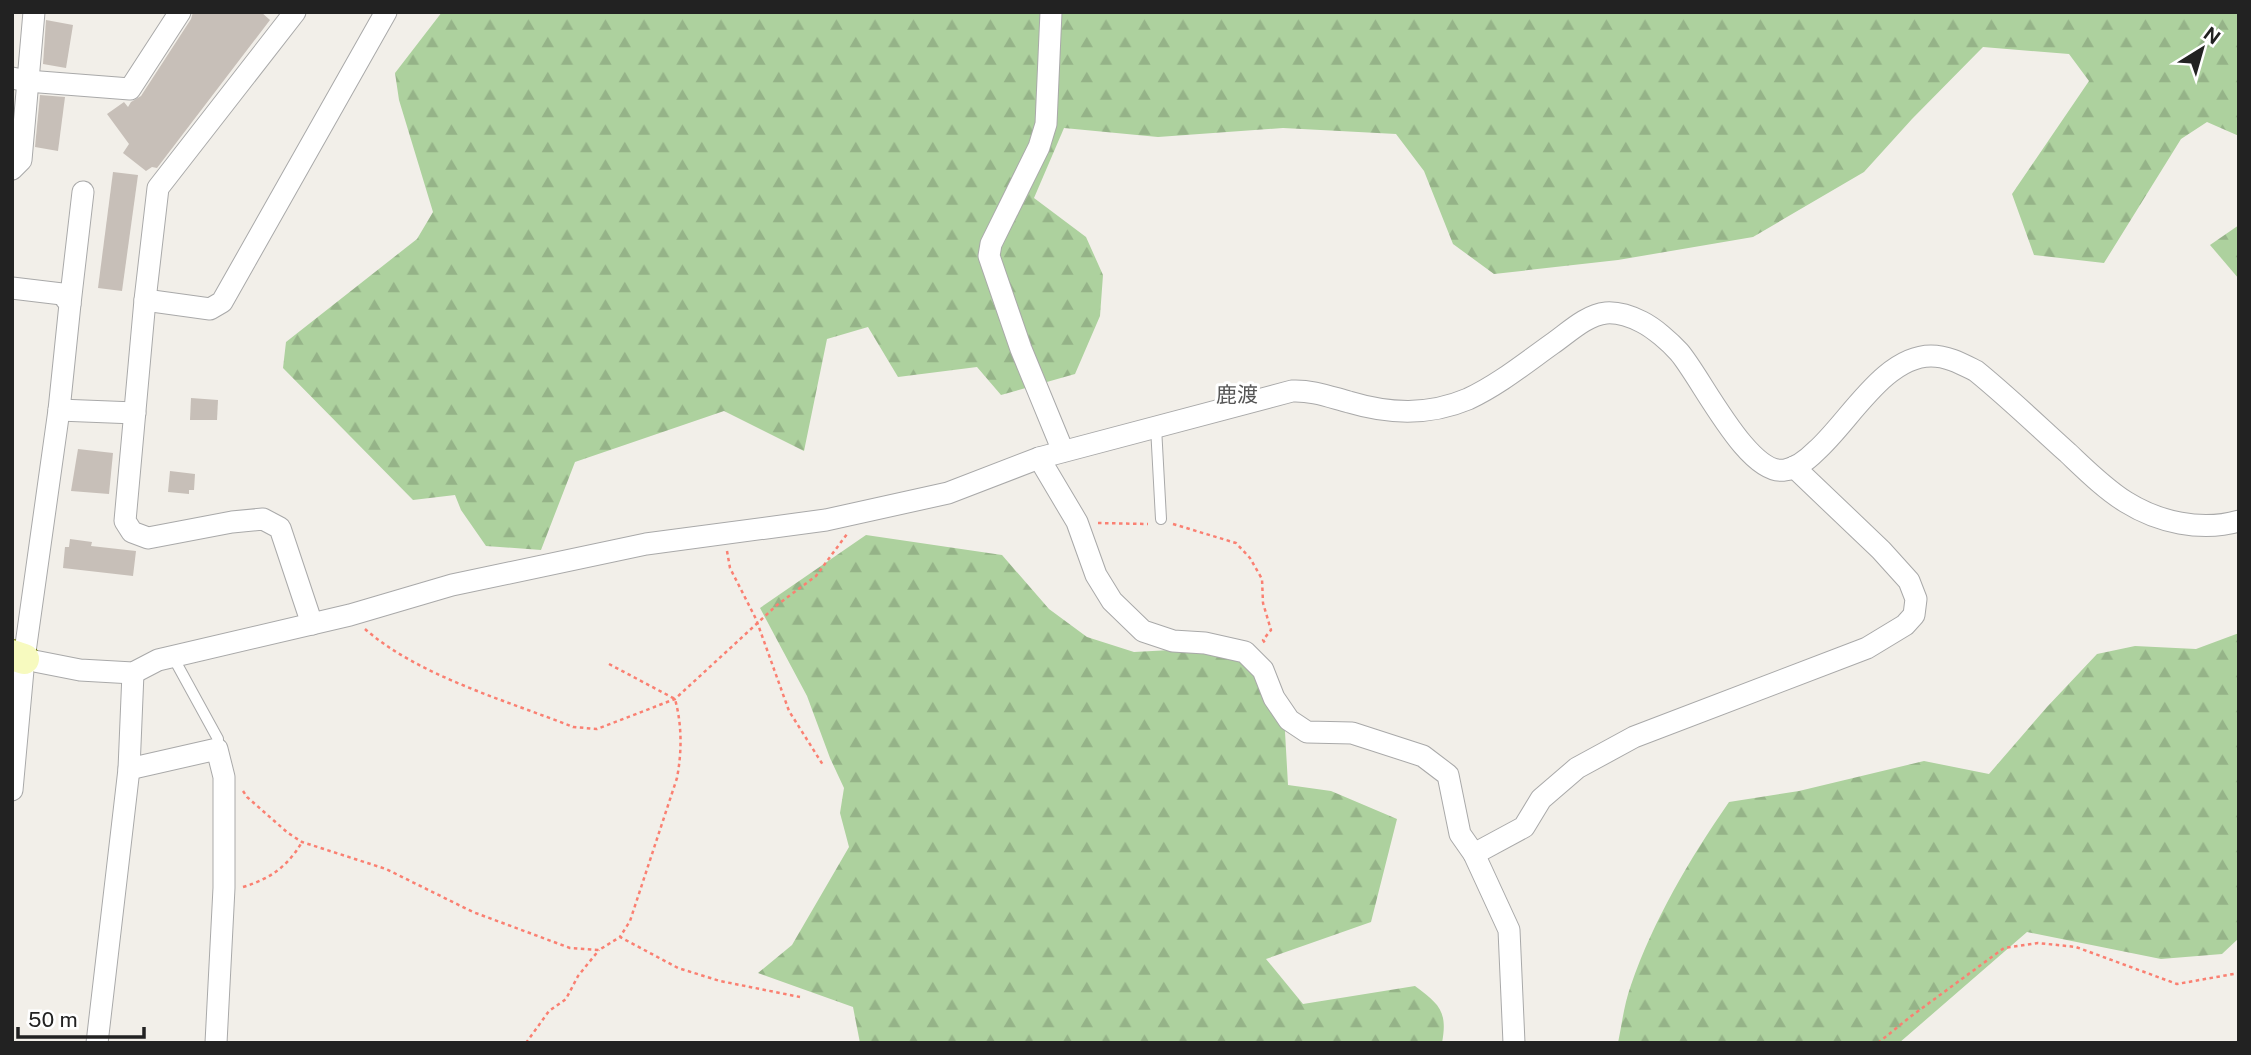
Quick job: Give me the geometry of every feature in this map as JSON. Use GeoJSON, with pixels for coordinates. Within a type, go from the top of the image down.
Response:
{"type":"FeatureCollection","features":[{"type":"Feature","properties":{"kind":"street"},"geometry":{"type":"LineString","coordinates":[[12,169],[21,160],[19,79],[34,12]]}},
{"type":"Feature","properties":{"kind":"street"},"geometry":{"type":"LineString","coordinates":[[295,12],[158,188],[125,521],[132,532],[148,538],[263,519],[280,528],[312,624]]}},
{"type":"Feature","properties":{"kind":"street"},"geometry":{"type":"LineString","coordinates":[[145,300],[210,309],[222,302],[386,12]]}},
{"type":"Feature","properties":{"kind":"street"},"geometry":{"type":"LineString","coordinates":[[1051,12],[1046,124],[1040,147],[991,244],[989,256],[1021,349],[1063,451]]}},
{"type":"Feature","properties":{"kind":"street"},"geometry":{"type":"LineString","coordinates":[[19,79],[130,89],[174,16]]}},
{"type":"Feature","properties":{"kind":"street"},"geometry":{"type":"LineString","coordinates":[[12,790],[18,657],[59,410],[83,192]]}},
{"type":"Feature","properties":{"kind":"street"},"geometry":{"type":"LineString","coordinates":[[12,288],[62,295],[70,304]]}},
{"type":"Feature","properties":{"kind":"street"},"geometry":{"type":"LineString","coordinates":[[18,657],[80,670],[133,673],[158,660],[350,615],[452,585],[646,544],[826,520],[948,493],[1063,451],[1300,391],[1376,410],[1433,411],[1465,400],[1493,386],[1586,320],[1606,313],[1623,315],[1644,323],[1679,352],[1748,452],[1767,467],[1776,470],[1786,470],[1806,460],[1897,366],[1915,358],[1932,356],[1958,362],[1976,371],[2125,501],[2152,515],[2179,523],[2204,526],[2239,521]]}},
{"type":"Feature","properties":{"kind":"street"},"geometry":{"type":"LineString","coordinates":[[59,410],[135,413]]}},
{"type":"Feature","properties":{"kind":"street"},"geometry":{"type":"LineString","coordinates":[[1039,458],[1077,522],[1097,575],[1112,601],[1143,631],[1173,641],[1205,643],[1245,652],[1263,670],[1274,698],[1289,720],[1307,732],[1352,733],[1423,756],[1448,775],[1460,834],[1474,854],[1509,930],[1514,1043]]}},
{"type":"Feature","properties":{"kind":"street"},"geometry":{"type":"LineString","coordinates":[[1474,854],[1524,827],[1541,799],[1577,768],[1634,737],[1867,648],[1905,625],[1914,615],[1916,599],[1909,582],[1881,550],[1794,467]]}},
{"type":"Feature","properties":{"kind":"street"},"geometry":{"type":"LineString","coordinates":[[97,1043],[129,769],[133,673]]}},
{"type":"Feature","properties":{"kind":"street"},"geometry":{"type":"LineString","coordinates":[[129,769],[217,749],[224,777],[224,888],[216,1043]]}},
{"type":"Feature","properties":{"kind":"lane"},"geometry":{"type":"LineString","coordinates":[[1156,427],[1161,519]]}},
{"type":"Feature","properties":{"kind":"lane"},"geometry":{"type":"LineString","coordinates":[[173,657],[218,739],[217,749]]}},
{"type":"Feature","properties":{"kind":"path"},"geometry":{"type":"LineString","coordinates":[[350,615],[377,639],[438,674],[573,727],[597,729],[675,699],[777,605],[816,576],[862,512]]}},
{"type":"Feature","properties":{"kind":"path"},"geometry":{"type":"LineString","coordinates":[[1077,522],[1138,525],[1157,523],[1161,519],[1236,543],[1250,558],[1262,579],[1263,603],[1271,630],[1263,640],[1269,652]]}},
{"type":"Feature","properties":{"kind":"path"},"geometry":{"type":"LineString","coordinates":[[728,534],[726,545],[730,568],[756,619],[789,711],[823,765]]}},
{"type":"Feature","properties":{"kind":"path"},"geometry":{"type":"LineString","coordinates":[[526,1043],[549,1012],[566,999],[599,950],[620,937],[631,921],[677,778],[681,758],[680,718],[675,699],[610,664]]}},
{"type":"Feature","properties":{"kind":"path"},"geometry":{"type":"LineString","coordinates":[[240,786],[247,797],[302,842],[386,869],[473,912],[570,948],[599,950]]}},
{"type":"Feature","properties":{"kind":"path"},"geometry":{"type":"LineString","coordinates":[[224,888],[242,887],[275,874],[295,854],[302,842]]}},
{"type":"Feature","properties":{"kind":"path"},"geometry":{"type":"LineString","coordinates":[[620,937],[678,968],[720,981],[800,997]]}},
{"type":"Feature","properties":{"kind":"path"},"geometry":{"type":"LineString","coordinates":[[1878,1043],[2004,948],[2038,943],[2076,947],[2177,984],[2239,973]]}},
{"type":"Feature","properties":{"kind":"green space"},"geometry":{"type":"Polygon","coordinates":[[[442,12],[2239,12],[2239,136],[2207,122],[2181,139],[2104,263],[2034,255],[2012,194],[2089,81],[2069,54],[1983,47],[1864,172],[1753,237],[1618,260],[1494,274],[1453,244],[1424,171],[1396,134],[1283,128],[1158,137],[1064,128],[1034,198],[1086,237],[1103,275],[1100,316],[1075,374],[1001,395],[977,367],[898,377],[868,327],[827,339],[804,451],[724,411],[575,462],[541,550],[486,546],[461,510],[455,495],[413,500],[283,368],[286,342],[417,239],[433,212],[399,100],[395,73],[442,12]]]}},
{"type":"Feature","properties":{"kind":"green space"},"geometry":{"type":"Polygon","coordinates":[[[2239,225],[2239,279],[2210,245],[2239,225]]]}},
{"type":"Feature","properties":{"kind":"green space"},"geometry":{"type":"Polygon","coordinates":[[[866,535],[1002,555],[1049,609],[1087,637],[1134,652],[1208,648],[1267,660],[1283,696],[1288,785],[1331,791],[1397,819],[1371,922],[1266,959],[1303,1004],[1415,986],[1440,1009],[1444,1023],[1442,1043],[860,1043],[853,1007],[758,973],[792,945],[849,847],[840,813],[844,788],[807,696],[760,608],[866,535]]]}},
{"type":"Feature","properties":{"kind":"green space"},"geometry":{"type":"Polygon","coordinates":[[[2239,633],[2239,938],[2222,954],[2161,959],[2027,932],[1899,1043],[1618,1043],[1629,992],[1650,937],[1686,868],[1729,802],[1799,791],[1924,761],[1989,774],[2097,654],[2135,646],[2196,649],[2239,633]]]}},
{"type":"Feature","properties":{"kind":"building"},"geometry":{"type":"Polygon","coordinates":[[[193,12],[261,12],[270,20],[157,168],[152,167],[146,171],[123,153],[129,144],[107,114],[124,102],[128,107],[141,96],[193,12]]]}},
{"type":"Feature","properties":{"kind":"building"},"geometry":{"type":"Polygon","coordinates":[[[46,20],[73,25],[66,68],[43,64],[46,20]]]}},
{"type":"Feature","properties":{"kind":"building"},"geometry":{"type":"Polygon","coordinates":[[[40,95],[65,97],[58,151],[35,147],[40,95]]]}},
{"type":"Feature","properties":{"kind":"building"},"geometry":{"type":"Polygon","coordinates":[[[113,172],[138,175],[122,291],[98,288],[113,172]]]}},
{"type":"Feature","properties":{"kind":"building"},"geometry":{"type":"Polygon","coordinates":[[[191,398],[218,400],[217,420],[190,420],[191,398]]]}},
{"type":"Feature","properties":{"kind":"building"},"geometry":{"type":"Polygon","coordinates":[[[78,449],[113,453],[109,494],[71,491],[78,449]]]}},
{"type":"Feature","properties":{"kind":"building"},"geometry":{"type":"Polygon","coordinates":[[[170,471],[195,474],[194,490],[189,490],[189,494],[168,492],[170,471]]]}},
{"type":"Feature","properties":{"kind":"building"},"geometry":{"type":"Polygon","coordinates":[[[70,539],[92,542],[91,546],[136,551],[133,576],[63,568],[65,547],[69,547],[70,539]]]}},
{"type":"Feature","properties":{"kind":"district","name":"鹿渡"},"geometry":{"type":"Point","coordinates":[1237,394]}}]}
